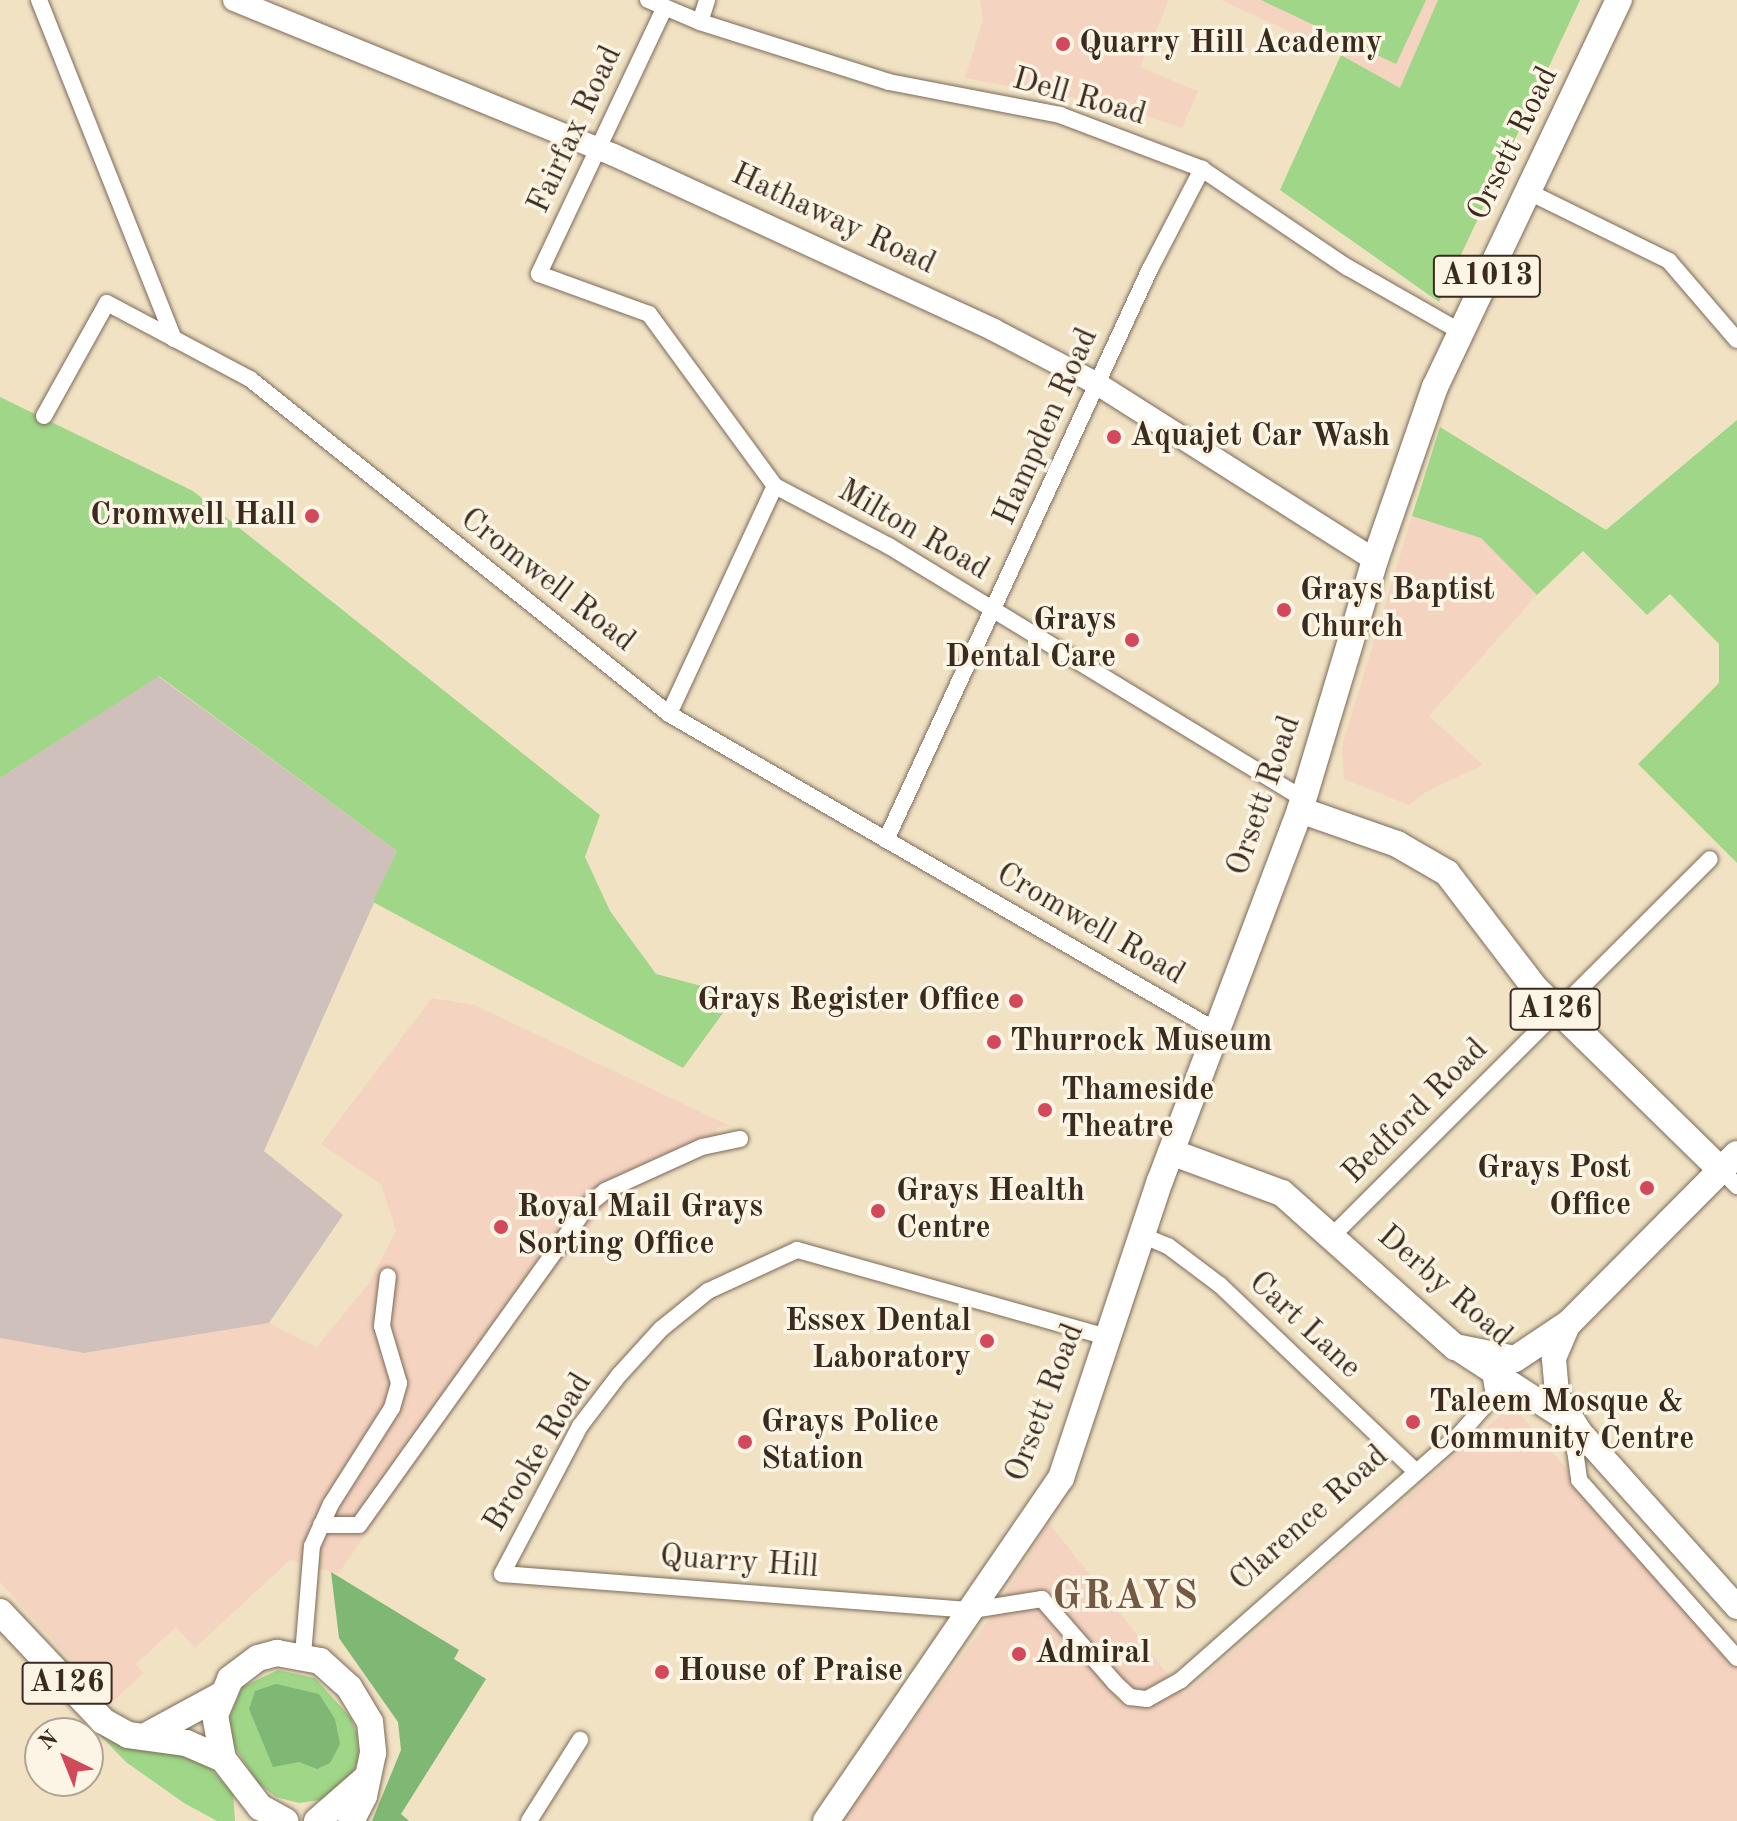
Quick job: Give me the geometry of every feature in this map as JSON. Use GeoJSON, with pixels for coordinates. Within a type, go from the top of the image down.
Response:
{"type":"FeatureCollection","features":[{"type":"Feature","properties":{"kind":"main road","name":"Orsett Road"},"geometry":{"type":"LineString","coordinates":[[826,1821],[984,1608],[1055,1490],[1171,1152],[1302,805],[1375,560],[1459,331],[1529,192],[1619,0]]}},
{"type":"Feature","properties":{"kind":"main road","name":"A126"},"geometry":{"type":"LineString","coordinates":[[1302,805],[1397,844],[1447,873],[1556,1011],[1732,1170],[1569,1323],[1515,1359],[1455,1347]]}},
{"type":"Feature","properties":{"kind":"main road","name":"Derby Road"},"geometry":{"type":"LineString","coordinates":[[1171,1152],[1271,1187],[1333,1235],[1455,1347],[1490,1373],[1532,1394],[1583,1434]]}},
{"type":"Feature","properties":{"kind":"main road","name":"Derby Road"},"geometry":{"type":"LineString","coordinates":[[1569,1323],[1552,1376],[1557,1395],[1583,1434],[1737,1607]]}},
{"type":"Feature","properties":{"kind":"main road","name":"A126"},"geometry":{"type":"LineString","coordinates":[[0,1612],[116,1731],[186,1743],[223,1759]]}},
{"type":"Feature","properties":{"kind":"main road"},"geometry":{"type":"LineString","coordinates":[[285,1821],[248,1808],[223,1759],[215,1715],[230,1679],[258,1658],[303,1655],[335,1672],[361,1703],[373,1739],[364,1796],[351,1821]]}},
{"type":"Feature","properties":{"kind":"main road","name":"A126"},"geometry":{"type":"LineString","coordinates":[[144,1737],[221,1695]]}},
{"type":"Feature","properties":{"kind":"main road"},"geometry":{"type":"LineString","coordinates":[[317,1821],[366,1778]]}},
{"type":"Feature","properties":{"kind":"street"},"geometry":{"type":"LineString","coordinates":[[39,0],[174,339]]}},
{"type":"Feature","properties":{"kind":"street","name":"Hathaway Road"},"geometry":{"type":"LineString","coordinates":[[234,0],[773,227],[1096,383],[1375,560]]}},
{"type":"Feature","properties":{"kind":"street","name":"Dell Road"},"geometry":{"type":"LineString","coordinates":[[648,0],[700,22],[889,82],[1060,115],[1202,169],[1347,267],[1459,331]]}},
{"type":"Feature","properties":{"kind":"street"},"geometry":{"type":"LineString","coordinates":[[700,22],[707,0]]}},
{"type":"Feature","properties":{"kind":"street","name":"Fairfax Road"},"geometry":{"type":"LineString","coordinates":[[539,274],[664,9]]}},
{"type":"Feature","properties":{"kind":"street","name":"Hampden Road"},"geometry":{"type":"LineString","coordinates":[[886,840],[1096,383],[1202,169]]}},
{"type":"Feature","properties":{"kind":"street"},"geometry":{"type":"LineString","coordinates":[[1529,192],[1669,261],[1737,340]]}},
{"type":"Feature","properties":{"kind":"street","name":"Milton Road"},"geometry":{"type":"LineString","coordinates":[[539,274],[649,314],[775,486],[994,610],[1302,805]]}},
{"type":"Feature","properties":{"kind":"street","name":"Cromwell Road"},"geometry":{"type":"LineString","coordinates":[[44,416],[107,303],[250,379],[669,714],[1215,1030]]}},
{"type":"Feature","properties":{"kind":"street"},"geometry":{"type":"LineString","coordinates":[[669,714],[775,486]]}},
{"type":"Feature","properties":{"kind":"street","name":"Bedford Road"},"geometry":{"type":"LineString","coordinates":[[1333,1235],[1710,859]]}},
{"type":"Feature","properties":{"kind":"street"},"geometry":{"type":"LineString","coordinates":[[321,1525],[359,1525],[588,1205],[605,1191],[702,1147],[740,1139]]}},
{"type":"Feature","properties":{"kind":"street","name":"Cart Lane"},"geometry":{"type":"LineString","coordinates":[[1144,1236],[1168,1246],[1220,1285],[1415,1471]]}},
{"type":"Feature","properties":{"kind":"street","name":"Brooke Road"},"geometry":{"type":"LineString","coordinates":[[502,1574],[580,1426],[619,1375],[661,1329],[708,1291],[797,1250],[1107,1337]]}},
{"type":"Feature","properties":{"kind":"street"},"geometry":{"type":"LineString","coordinates":[[303,1655],[312,1546],[321,1525],[392,1408],[399,1383],[381,1305],[388,1276]]}},
{"type":"Feature","properties":{"kind":"street","name":"Clarence Road"},"geometry":{"type":"LineString","coordinates":[[1147,1699],[1181,1680],[1459,1435],[1494,1395],[1490,1373]]}},
{"type":"Feature","properties":{"kind":"street"},"geometry":{"type":"LineString","coordinates":[[1583,1434],[1575,1450],[1579,1480],[1737,1658]]}},
{"type":"Feature","properties":{"kind":"street","name":"Quarry Hill"},"geometry":{"type":"LineString","coordinates":[[502,1574],[984,1608],[1042,1599],[1115,1683],[1130,1697],[1147,1699]]}},
{"type":"Feature","properties":{"kind":"street"},"geometry":{"type":"LineString","coordinates":[[529,1821],[580,1740]]}},
{"type":"Feature","properties":{"kind":"shaded area","name":"Quarry Hill Academy"},"geometry":{"type":"Polygon","coordinates":[[[980,0],[1169,0],[1140,67],[1198,91],[1182,128],[1118,106],[965,78],[983,20],[980,0]]]}},
{"type":"Feature","properties":{"kind":"shaded area","name":"Quarry Hill Academy"},"geometry":{"type":"Polygon","coordinates":[[[1221,0],[1438,0],[1400,89],[1341,55],[1221,0]]]}},
{"type":"Feature","properties":{"kind":"shaded area"},"geometry":{"type":"Polygon","coordinates":[[[1412,516],[1481,538],[1537,595],[1429,716],[1483,765],[1427,791],[1409,805],[1344,779],[1342,746],[1412,516]]]}},
{"type":"Feature","properties":{"kind":"shaded area"},"geometry":{"type":"Polygon","coordinates":[[[158,676],[397,851],[264,1151],[343,1215],[269,1323],[84,1353],[0,1338],[0,778],[158,676]]]}},
{"type":"Feature","properties":{"kind":"shaded area"},"geometry":{"type":"Polygon","coordinates":[[[432,998],[474,1005],[730,1126],[716,1128],[724,1147],[612,1198],[525,1309],[338,1574],[290,1560],[195,1648],[176,1627],[136,1664],[143,1673],[111,1704],[0,1582],[0,1338],[84,1353],[269,1323],[317,1347],[369,1283],[396,1231],[381,1184],[321,1144],[432,998]]]}},
{"type":"Feature","properties":{"kind":"shaded area"},"geometry":{"type":"Polygon","coordinates":[[[1512,1405],[1737,1667],[1737,1821],[840,1821],[988,1621],[1049,1523],[1184,1695],[1512,1405]]]}},
{"type":"Feature","properties":{"kind":"green space"},"geometry":{"type":"Polygon","coordinates":[[[1261,0],[1426,0],[1396,64],[1261,0]]]}},
{"type":"Feature","properties":{"kind":"green space"},"geometry":{"type":"Polygon","coordinates":[[[1438,0],[1580,0],[1439,302],[1280,190],[1341,55],[1400,88],[1438,0]]]}},
{"type":"Feature","properties":{"kind":"green space"},"geometry":{"type":"Polygon","coordinates":[[[0,397],[193,491],[600,815],[585,857],[610,911],[656,974],[736,995],[683,1068],[373,902],[397,851],[159,676],[0,778],[0,397]]]}},
{"type":"Feature","properties":{"kind":"green space"},"geometry":{"type":"Polygon","coordinates":[[[1737,420],[1737,863],[1638,764],[1719,683],[1719,644],[1670,594],[1647,615],[1583,551],[1537,595],[1481,538],[1412,516],[1440,427],[1606,530],[1737,420]]]}},
{"type":"Feature","properties":{"kind":"green space"},"geometry":{"type":"Polygon","coordinates":[[[331,1572],[459,1650],[454,1659],[486,1679],[401,1814],[409,1821],[372,1821],[401,1750],[398,1722],[339,1638],[331,1572]]]}},
{"type":"Feature","properties":{"kind":"green space"},"geometry":{"type":"Polygon","coordinates":[[[278,1670],[315,1678],[351,1718],[357,1734],[359,1757],[353,1772],[340,1789],[320,1800],[299,1803],[276,1797],[258,1783],[230,1740],[228,1721],[242,1687],[278,1670]]]}},
{"type":"Feature","properties":{"kind":"green space"},"geometry":{"type":"Polygon","coordinates":[[[276,1684],[319,1694],[335,1719],[340,1744],[330,1763],[317,1769],[299,1762],[273,1767],[249,1709],[255,1691],[276,1684]]]}},
{"type":"Feature","properties":{"kind":"green space"},"geometry":{"type":"Polygon","coordinates":[[[104,1736],[127,1748],[170,1750],[207,1764],[233,1794],[235,1821],[217,1821],[184,1803],[126,1762],[104,1736]]]}},
{"type":"Feature","properties":{"kind":"place","name":"Quarry Hill Academy"},"geometry":{"type":"Point","coordinates":[1063,44]}},
{"type":"Feature","properties":{"kind":"place","name":"Aquajet Car Wash"},"geometry":{"type":"Point","coordinates":[1114,437]}},
{"type":"Feature","properties":{"kind":"place","name":"Cromwell Hall"},"geometry":{"type":"Point","coordinates":[312,516]}},
{"type":"Feature","properties":{"kind":"place","name":"Grays Baptist Church"},"geometry":{"type":"Point","coordinates":[1284,610]}},
{"type":"Feature","properties":{"kind":"place","name":"Grays Dental Care"},"geometry":{"type":"Point","coordinates":[1132,640]}},
{"type":"Feature","properties":{"kind":"place","name":"Grays Register Office"},"geometry":{"type":"Point","coordinates":[1016,1001]}},
{"type":"Feature","properties":{"kind":"place","name":"Thurrock Museum"},"geometry":{"type":"Point","coordinates":[994,1042]}},
{"type":"Feature","properties":{"kind":"place","name":"Thameside Theatre"},"geometry":{"type":"Point","coordinates":[1045,1110]}},
{"type":"Feature","properties":{"kind":"place","name":"Grays Post Office"},"geometry":{"type":"Point","coordinates":[1647,1188]}},
{"type":"Feature","properties":{"kind":"place","name":"Grays Health Centre"},"geometry":{"type":"Point","coordinates":[878,1211]}},
{"type":"Feature","properties":{"kind":"place","name":"Royal Mail Grays Sorting Office"},"geometry":{"type":"Point","coordinates":[501,1227]}},
{"type":"Feature","properties":{"kind":"place","name":"Essex Dental Laboratory"},"geometry":{"type":"Point","coordinates":[987,1341]}},
{"type":"Feature","properties":{"kind":"place","name":"Taleem Mosque & Community Centre"},"geometry":{"type":"Point","coordinates":[1413,1422]}},
{"type":"Feature","properties":{"kind":"place","name":"Grays Police Station"},"geometry":{"type":"Point","coordinates":[745,1442]}},
{"type":"Feature","properties":{"kind":"place","name":"Admiral"},"geometry":{"type":"Point","coordinates":[1019,1654]}},
{"type":"Feature","properties":{"kind":"place","name":"House of Praise"},"geometry":{"type":"Point","coordinates":[662,1672]}},
{"type":"Feature","properties":{"kind":"district","name":"GRAYS"},"geometry":{"type":"Point","coordinates":[1126,1598]}}]}
